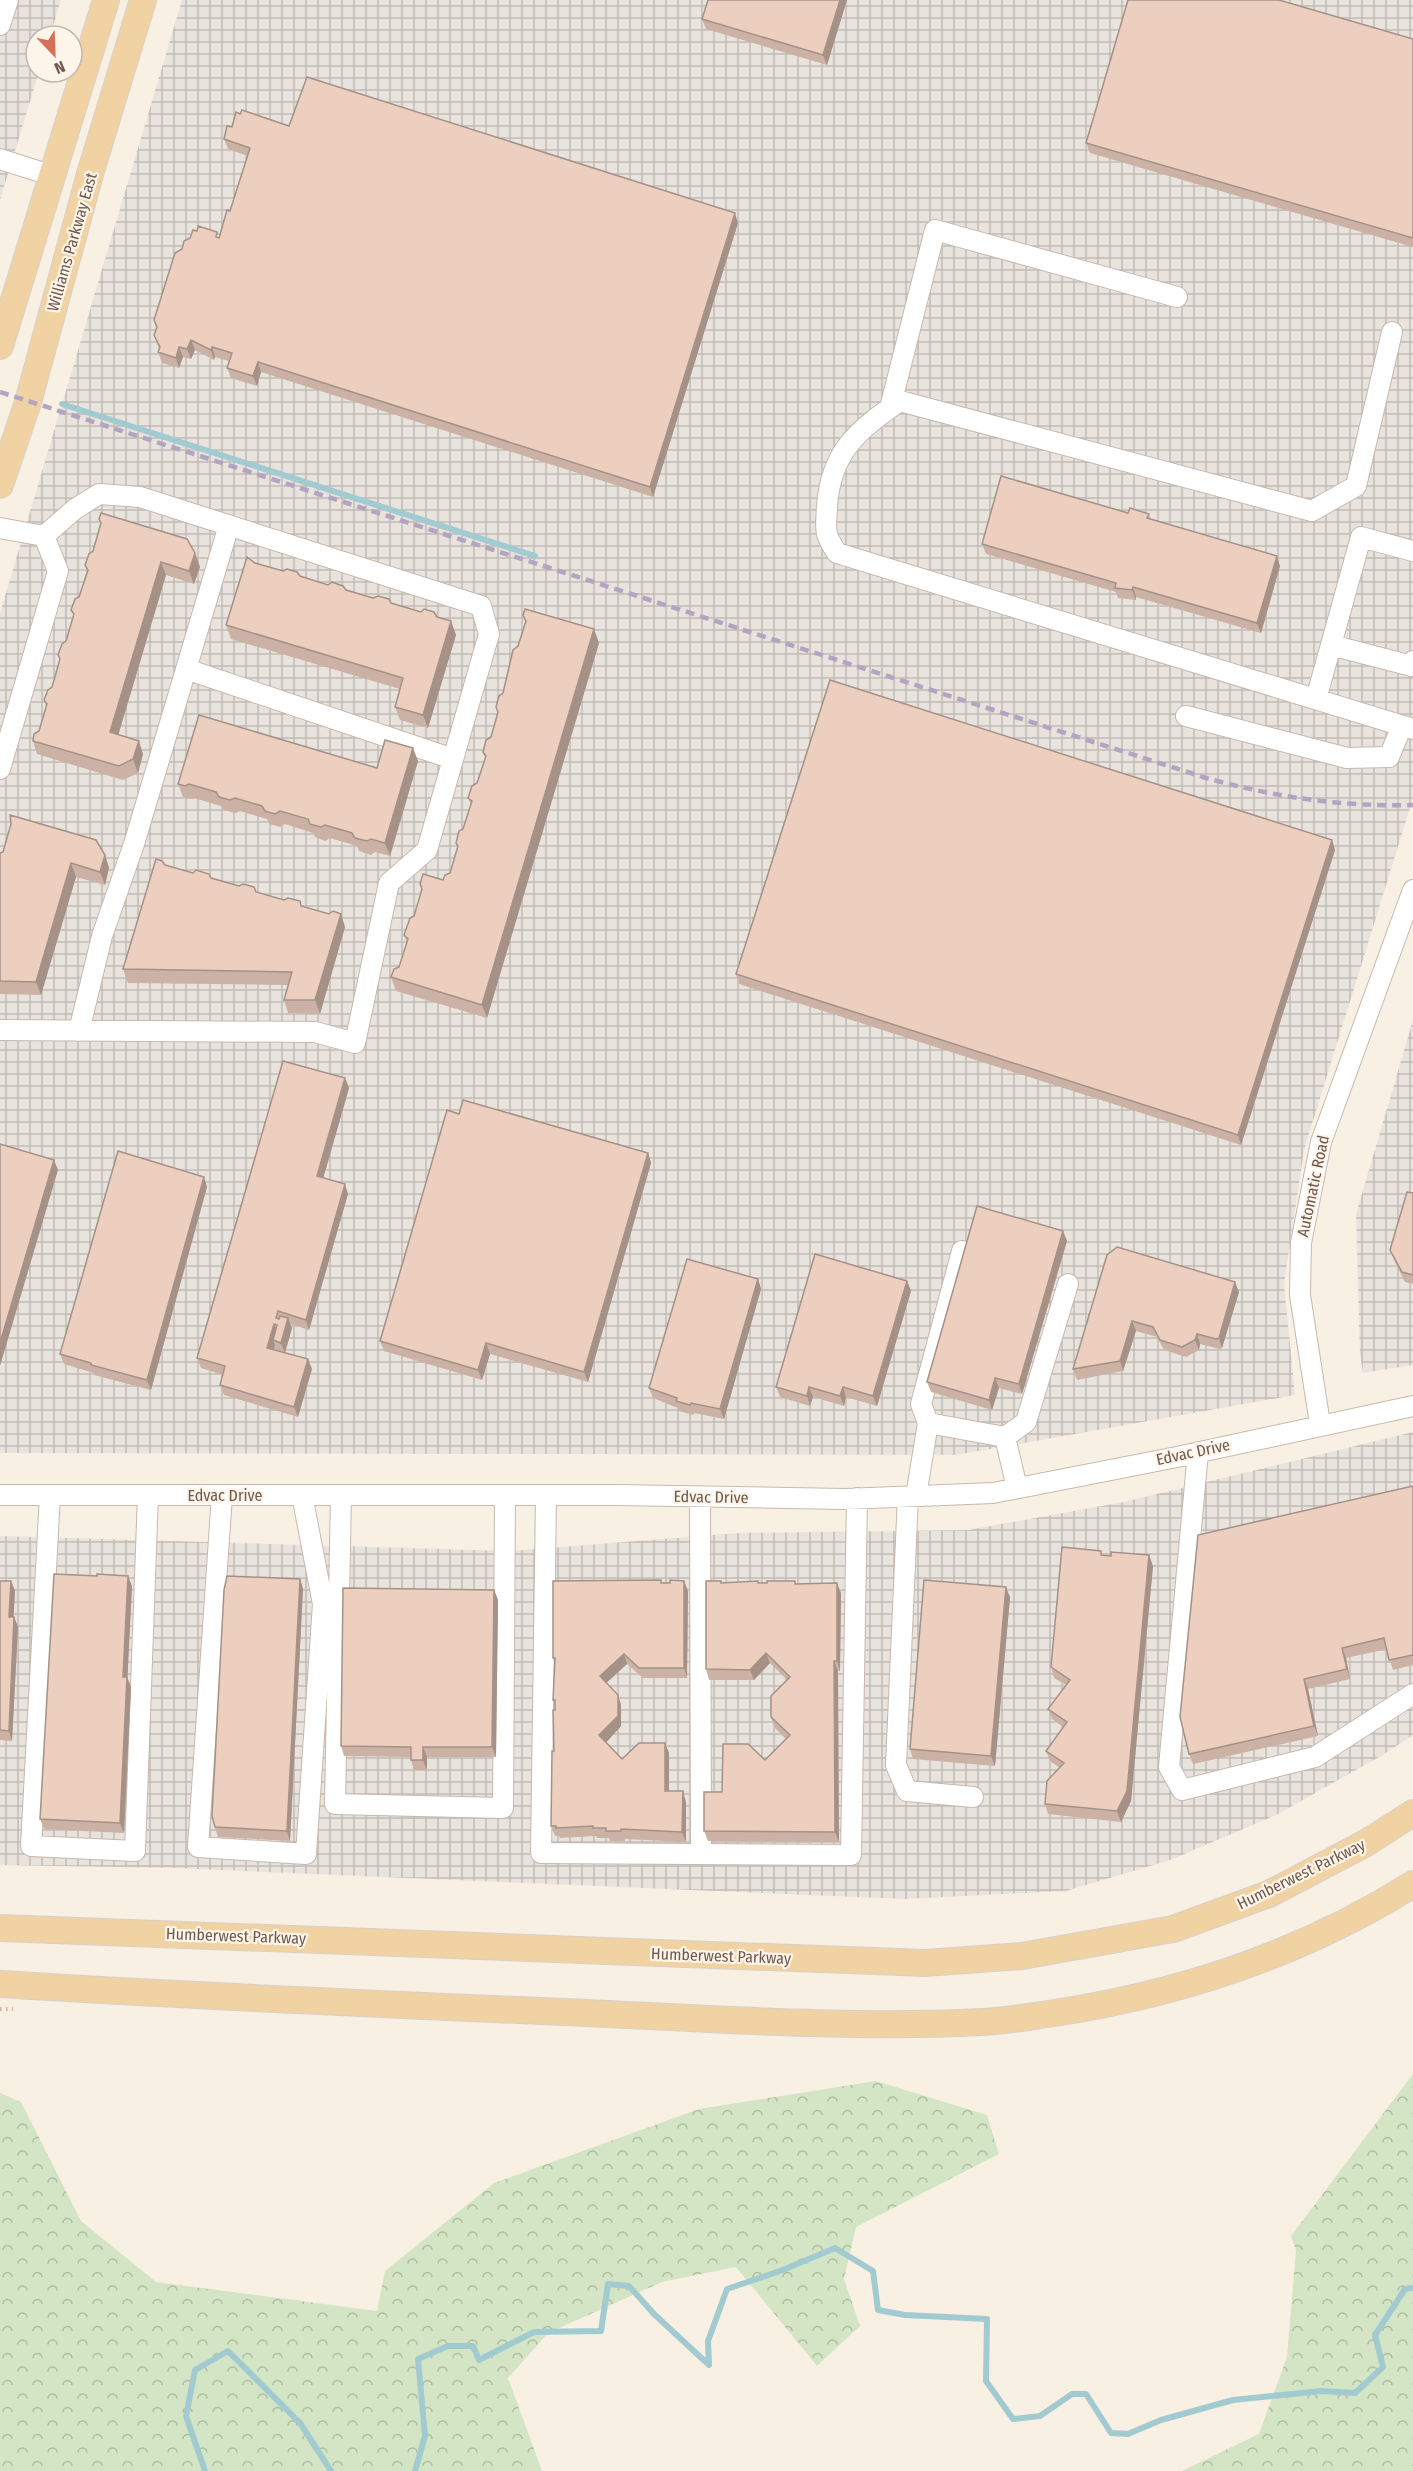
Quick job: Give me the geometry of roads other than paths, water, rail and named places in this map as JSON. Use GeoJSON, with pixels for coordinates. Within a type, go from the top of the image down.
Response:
{"type":"FeatureCollection","features":[{"type":"Feature","properties":{"kind":"main road"},"geometry":{"type":"LineString","coordinates":[[0,346],[106,0]]}},
{"type":"Feature","properties":{"kind":"main road","name":"Williams Parkway East"},"geometry":{"type":"LineString","coordinates":[[0,485],[28,402],[90,174],[143,0]]}},
{"type":"Feature","properties":{"kind":"main road","name":"Humberwest Parkway"},"geometry":{"type":"LineString","coordinates":[[0,1928],[925,1963],[1022,1956],[1173,1929],[1220,1912],[1269,1894],[1320,1868],[1413,1813]]}},
{"type":"Feature","properties":{"kind":"main road"},"geometry":{"type":"LineString","coordinates":[[0,1984],[294,2001],[762,2022],[986,2022],[1096,2007],[1231,1972],[1325,1932],[1413,1884]]}},
{"type":"Feature","properties":{"kind":"street"},"geometry":{"type":"LineString","coordinates":[[0,25],[8,0]]}},
{"type":"Feature","properties":{"kind":"street"},"geometry":{"type":"LineString","coordinates":[[0,159],[53,176]]}},
{"type":"Feature","properties":{"kind":"street"},"geometry":{"type":"LineString","coordinates":[[890,408],[935,230],[1177,297]]}},
{"type":"Feature","properties":{"kind":"street"},"geometry":{"type":"LineString","coordinates":[[1186,716],[1347,758],[1389,757],[1407,728],[837,553],[825,536],[829,483],[848,444],[862,429],[900,401],[1312,512],[1356,486],[1392,332]]}},
{"type":"Feature","properties":{"kind":"street"},"geometry":{"type":"LineString","coordinates":[[0,1029],[315,1032],[355,1043],[389,883],[427,850],[489,634],[481,606],[140,497],[99,494],[75,509],[44,536]]}},
{"type":"Feature","properties":{"kind":"street"},"geometry":{"type":"LineString","coordinates":[[79,1031],[102,936],[134,844],[230,525]]}},
{"type":"Feature","properties":{"kind":"street"},"geometry":{"type":"LineString","coordinates":[[0,528],[44,536]]}},
{"type":"Feature","properties":{"kind":"street"},"geometry":{"type":"LineString","coordinates":[[0,769],[58,571],[44,536]]}},
{"type":"Feature","properties":{"kind":"street"},"geometry":{"type":"LineString","coordinates":[[1316,699],[1361,537],[1413,551]]}},
{"type":"Feature","properties":{"kind":"street"},"geometry":{"type":"LineString","coordinates":[[1331,645],[1412,666],[1413,661]]}},
{"type":"Feature","properties":{"kind":"street"},"geometry":{"type":"LineString","coordinates":[[186,669],[453,759]]}},
{"type":"Feature","properties":{"kind":"street","name":"Automatic Road"},"geometry":{"type":"LineString","coordinates":[[1320,1424],[1299,1295],[1301,1243],[1321,1142],[1413,890]]}},
{"type":"Feature","properties":{"kind":"street"},"geometry":{"type":"LineString","coordinates":[[963,1251],[921,1404],[928,1423],[912,1496],[896,1765],[907,1791],[973,1797]]}},
{"type":"Feature","properties":{"kind":"street"},"geometry":{"type":"LineString","coordinates":[[928,1423],[1005,1437],[1026,1422],[1068,1284]]}},
{"type":"Feature","properties":{"kind":"street","name":"Edvac Drive"},"geometry":{"type":"LineString","coordinates":[[0,1495],[546,1495],[857,1498],[993,1493],[1413,1406]]}},
{"type":"Feature","properties":{"kind":"street"},"geometry":{"type":"LineString","coordinates":[[1005,1437],[1017,1488]]}},
{"type":"Feature","properties":{"kind":"street"},"geometry":{"type":"LineString","coordinates":[[1198,1452],[1169,1767],[1182,1790],[1315,1757],[1413,1694]]}},
{"type":"Feature","properties":{"kind":"street"},"geometry":{"type":"LineString","coordinates":[[50,1495],[31,1846],[135,1851],[148,1495]]}},
{"type":"Feature","properties":{"kind":"street"},"geometry":{"type":"LineString","coordinates":[[222,1495],[198,1847],[306,1854],[323,1605],[302,1495]]}},
{"type":"Feature","properties":{"kind":"street"},"geometry":{"type":"LineString","coordinates":[[341,1495],[335,1804],[503,1808],[505,1495]]}},
{"type":"Feature","properties":{"kind":"street"},"geometry":{"type":"LineString","coordinates":[[546,1495],[541,1853],[851,1855],[857,1498]]}},
{"type":"Feature","properties":{"kind":"street"},"geometry":{"type":"LineString","coordinates":[[700,1497],[701,1854]]}},
{"type":"Feature","properties":{"kind":"waterway"},"geometry":{"type":"LineString","coordinates":[[62,404],[535,556]]}},
{"type":"Feature","properties":{"kind":"waterway"},"geometry":{"type":"LineString","coordinates":[[415,2471],[425,2436],[418,2359],[448,2346],[473,2346],[479,2360],[534,2332],[601,2331],[608,2284],[629,2286],[654,2314],[709,2365],[708,2341],[727,2289],[783,2270],[835,2248],[873,2271],[878,2310],[905,2315],[987,2319],[986,2381],[1013,2419],[1040,2416],[1072,2394],[1086,2394],[1111,2433],[1128,2434],[1161,2420],[1233,2400],[1321,2391],[1355,2393],[1383,2367],[1375,2335],[1405,2289],[1413,2288]]}},
{"type":"Feature","properties":{"kind":"waterway"},"geometry":{"type":"LineString","coordinates":[[205,2471],[186,2416],[195,2370],[228,2351],[300,2423],[331,2471]]}},
{"type":"Feature","properties":{"kind":"railway"},"geometry":{"type":"LineString","coordinates":[[0,392],[1206,778],[1258,791],[1308,799],[1360,804],[1413,805]]}}]}
